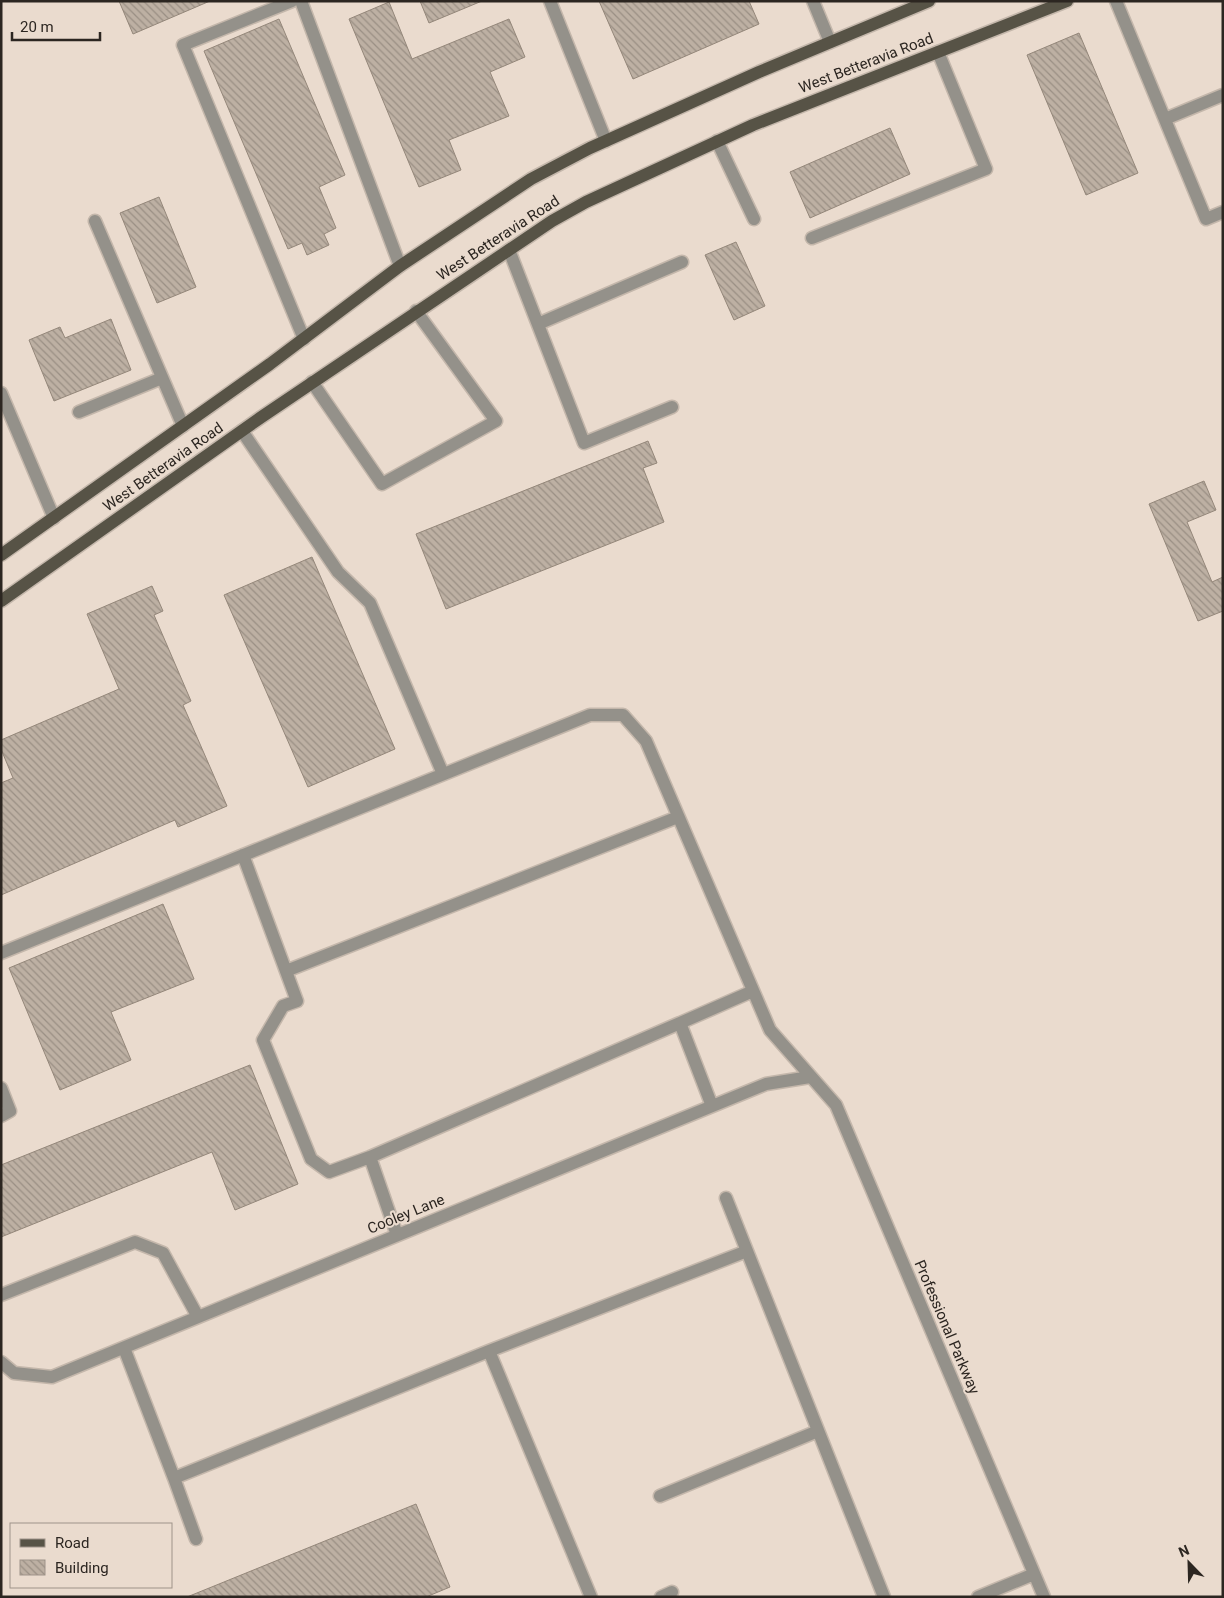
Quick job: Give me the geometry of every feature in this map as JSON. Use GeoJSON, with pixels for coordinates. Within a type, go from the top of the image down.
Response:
{"type":"FeatureCollection","features":[{"type":"Feature","properties":{"kind":"main road","name":"West Betteravia Road"},"geometry":{"type":"LineString","coordinates":[[1,555],[304,339],[400,266],[532,179],[606,141],[830,42],[929,1]]}},
{"type":"Feature","properties":{"kind":"main road","name":"West Betteravia Road"},"geometry":{"type":"LineString","coordinates":[[1,601],[312,382],[552,221],[586,202],[753,124],[1067,1]]}},
{"type":"Feature","properties":{"kind":"street"},"geometry":{"type":"LineString","coordinates":[[292,1],[183,45],[304,339]]}},
{"type":"Feature","properties":{"kind":"street"},"geometry":{"type":"LineString","coordinates":[[301,1],[400,266]]}},
{"type":"Feature","properties":{"kind":"street"},"geometry":{"type":"LineString","coordinates":[[550,1],[606,141]]}},
{"type":"Feature","properties":{"kind":"street"},"geometry":{"type":"LineString","coordinates":[[813,1],[830,42]]}},
{"type":"Feature","properties":{"kind":"street"},"geometry":{"type":"LineString","coordinates":[[1116,1],[1206,219],[1223,212]]}},
{"type":"Feature","properties":{"kind":"street"},"geometry":{"type":"LineString","coordinates":[[812,238],[986,169],[938,52]]}},
{"type":"Feature","properties":{"kind":"street"},"geometry":{"type":"LineString","coordinates":[[1165,119],[1223,95]]}},
{"type":"Feature","properties":{"kind":"street"},"geometry":{"type":"LineString","coordinates":[[717,141],[754,220]]}},
{"type":"Feature","properties":{"kind":"street"},"geometry":{"type":"LineString","coordinates":[[95,220],[183,426]]}},
{"type":"Feature","properties":{"kind":"street"},"geometry":{"type":"LineString","coordinates":[[509,250],[584,443],[672,407]]}},
{"type":"Feature","properties":{"kind":"street"},"geometry":{"type":"LineString","coordinates":[[538,324],[682,262]]}},
{"type":"Feature","properties":{"kind":"street"},"geometry":{"type":"LineString","coordinates":[[312,382],[382,484],[496,421],[416,311]]}},
{"type":"Feature","properties":{"kind":"street"},"geometry":{"type":"LineString","coordinates":[[79,412],[162,378]]}},
{"type":"Feature","properties":{"kind":"street"},"geometry":{"type":"LineString","coordinates":[[1,393],[54,518]]}},
{"type":"Feature","properties":{"kind":"street"},"geometry":{"type":"LineString","coordinates":[[242,431],[338,572],[370,603],[444,774]]}},
{"type":"Feature","properties":{"kind":"street","name":"Professional Parkway"},"geometry":{"type":"LineString","coordinates":[[1,953],[590,715],[624,715],[646,741],[770,1030],[836,1105],[1044,1597]]}},
{"type":"Feature","properties":{"kind":"street"},"geometry":{"type":"LineString","coordinates":[[286,972],[678,817]]}},
{"type":"Feature","properties":{"kind":"street"},"geometry":{"type":"LineString","coordinates":[[242,855],[297,1000],[283,1006],[263,1040],[311,1159],[329,1172],[370,1158],[753,991]]}},
{"type":"Feature","properties":{"kind":"street"},"geometry":{"type":"LineString","coordinates":[[680,1023],[712,1106]]}},
{"type":"Feature","properties":{"kind":"street","name":"Cooley Lane"},"geometry":{"type":"LineString","coordinates":[[1,1362],[14,1373],[52,1377],[766,1084],[810,1077]]}},
{"type":"Feature","properties":{"kind":"street"},"geometry":{"type":"LineString","coordinates":[[1,1088],[10,1112],[1,1116]]}},
{"type":"Feature","properties":{"kind":"street"},"geometry":{"type":"LineString","coordinates":[[370,1158],[397,1235]]}},
{"type":"Feature","properties":{"kind":"street"},"geometry":{"type":"LineString","coordinates":[[726,1198],[884,1597]]}},
{"type":"Feature","properties":{"kind":"street"},"geometry":{"type":"LineString","coordinates":[[1,1295],[135,1242],[163,1253],[198,1317]]}},
{"type":"Feature","properties":{"kind":"street"},"geometry":{"type":"LineString","coordinates":[[174,1478],[489,1351],[747,1251]]}},
{"type":"Feature","properties":{"kind":"street"},"geometry":{"type":"LineString","coordinates":[[124,1348],[196,1539]]}},
{"type":"Feature","properties":{"kind":"street"},"geometry":{"type":"LineString","coordinates":[[489,1351],[590,1597]]}},
{"type":"Feature","properties":{"kind":"street"},"geometry":{"type":"LineString","coordinates":[[660,1496],[818,1430]]}},
{"type":"Feature","properties":{"kind":"street"},"geometry":{"type":"LineString","coordinates":[[978,1597],[1034,1574]]}},
{"type":"Feature","properties":{"kind":"building"},"geometry":{"type":"Polygon","coordinates":[[[119,1],[210,1],[133,34],[119,1]]]}},
{"type":"Feature","properties":{"kind":"building"},"geometry":{"type":"Polygon","coordinates":[[[420,1],[482,1],[429,23],[420,1]]]}},
{"type":"Feature","properties":{"kind":"building"},"geometry":{"type":"Polygon","coordinates":[[[599,1],[749,1],[759,24],[633,79],[599,1]]]}},
{"type":"Feature","properties":{"kind":"building"},"geometry":{"type":"Polygon","coordinates":[[[389,2],[412,59],[509,19],[525,57],[490,72],[509,116],[449,140],[461,170],[419,187],[349,19],[389,2]]]}},
{"type":"Feature","properties":{"kind":"building"},"geometry":{"type":"Polygon","coordinates":[[[279,19],[345,175],[319,187],[336,228],[324,234],[329,245],[307,255],[302,243],[288,249],[204,51],[279,19]]]}},
{"type":"Feature","properties":{"kind":"building"},"geometry":{"type":"Polygon","coordinates":[[[1079,33],[1138,173],[1086,195],[1027,55],[1079,33]]]}},
{"type":"Feature","properties":{"kind":"building"},"geometry":{"type":"Polygon","coordinates":[[[890,128],[910,174],[810,218],[790,172],[890,128]]]}},
{"type":"Feature","properties":{"kind":"building"},"geometry":{"type":"Polygon","coordinates":[[[159,197],[196,287],[157,303],[120,213],[159,197]]]}},
{"type":"Feature","properties":{"kind":"building"},"geometry":{"type":"Polygon","coordinates":[[[736,242],[765,306],[734,320],[705,255],[736,242]]]}},
{"type":"Feature","properties":{"kind":"building"},"geometry":{"type":"Polygon","coordinates":[[[111,319],[131,370],[54,401],[29,340],[60,327],[65,338],[111,319]]]}},
{"type":"Feature","properties":{"kind":"building"},"geometry":{"type":"Polygon","coordinates":[[[648,441],[657,463],[643,468],[664,522],[446,609],[416,534],[648,441]]]}},
{"type":"Feature","properties":{"kind":"building"},"geometry":{"type":"Polygon","coordinates":[[[1204,481],[1216,510],[1187,522],[1212,582],[1223,577],[1223,611],[1198,621],[1149,504],[1204,481]]]}},
{"type":"Feature","properties":{"kind":"building"},"geometry":{"type":"Polygon","coordinates":[[[312,557],[395,749],[308,787],[224,595],[312,557]]]}},
{"type":"Feature","properties":{"kind":"building"},"geometry":{"type":"Polygon","coordinates":[[[152,586],[163,611],[154,615],[191,701],[183,705],[227,806],[178,827],[175,820],[1,895],[1,783],[13,778],[1,749],[1,740],[119,689],[87,614],[152,586]]]}},
{"type":"Feature","properties":{"kind":"building"},"geometry":{"type":"Polygon","coordinates":[[[163,904],[194,979],[111,1012],[131,1060],[60,1090],[9,968],[163,904]]]}},
{"type":"Feature","properties":{"kind":"building"},"geometry":{"type":"Polygon","coordinates":[[[250,1065],[298,1184],[235,1210],[212,1152],[1,1237],[1,1165],[250,1065]]]}},
{"type":"Feature","properties":{"kind":"building"},"geometry":{"type":"Polygon","coordinates":[[[416,1504],[450,1587],[426,1597],[187,1597],[416,1504]]]}}]}
